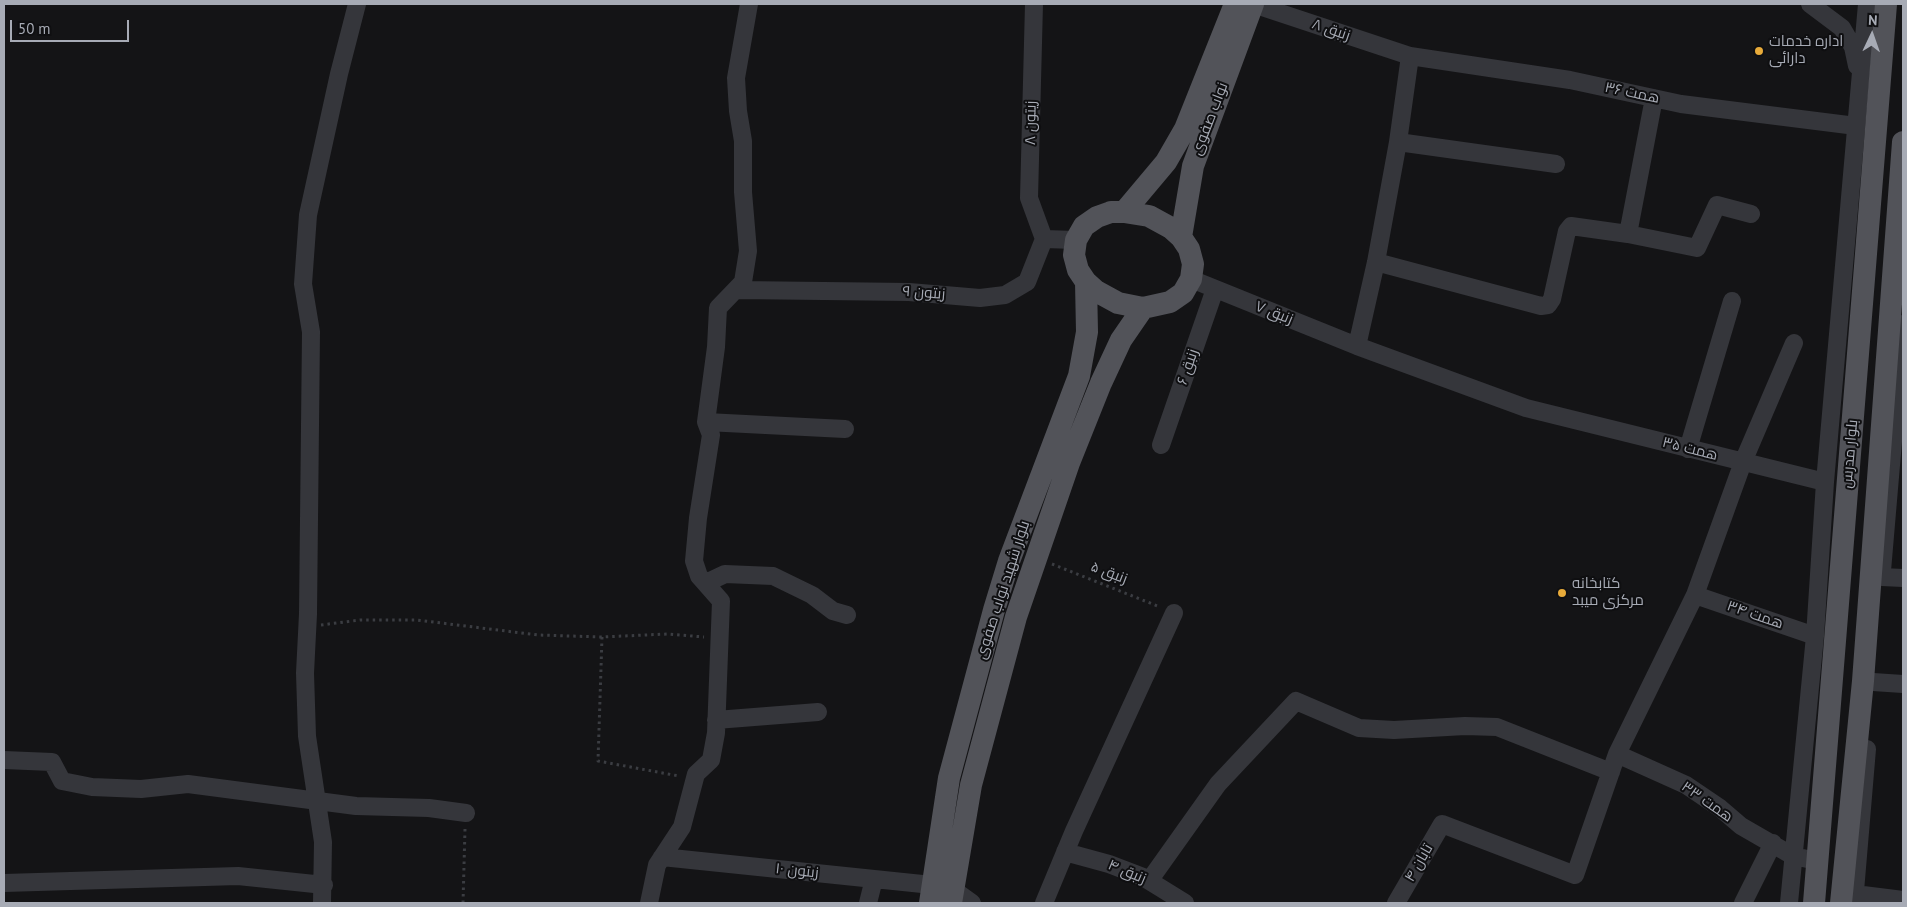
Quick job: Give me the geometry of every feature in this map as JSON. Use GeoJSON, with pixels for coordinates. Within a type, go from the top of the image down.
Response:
{"type":"FeatureCollection","features":[{"type":"Feature","properties":{"kind":"main road","name":"نواب صفوی"},"geometry":{"type":"LineString","coordinates":[[1124,212],[1166,162],[1185,129],[1235,4]]}},
{"type":"Feature","properties":{"kind":"main road","name":"نواب صفوی"},"geometry":{"type":"LineString","coordinates":[[1181,237],[1193,166],[1253,4]]}},
{"type":"Feature","properties":{"kind":"main road","name":"بلوار مدرس"},"geometry":{"type":"LineString","coordinates":[[1814,903],[1864,300],[1886,4]]}},
{"type":"Feature","properties":{"kind":"main road","name":"بلوار مدرس"},"geometry":{"type":"LineString","coordinates":[[1850,900],[1863,681],[1890,400],[1903,142]]}},
{"type":"Feature","properties":{"kind":"main road"},"geometry":{"type":"LineString","coordinates":[[1124,212],[1149,216],[1171,228],[1181,237],[1189,249],[1193,264],[1191,280],[1183,293],[1170,302],[1143,308],[1118,303],[1096,291],[1086,282],[1078,270],[1074,255],[1076,240],[1084,226],[1097,217],[1124,212]]}},
{"type":"Feature","properties":{"kind":"main road","name":"بلوار شهید نواب صفوی"},"geometry":{"type":"LineString","coordinates":[[942,895],[949,778],[994,610],[1010,561],[1079,376],[1087,332],[1086,282]]}},
{"type":"Feature","properties":{"kind":"main road","name":"بلوار شهید نواب صفوی"},"geometry":{"type":"LineString","coordinates":[[942,895],[1016,617],[1035,558],[1101,383],[1121,340],[1143,308]]}},
{"type":"Feature","properties":{"kind":"street"},"geometry":{"type":"LineString","coordinates":[[322,903],[324,842],[307,736],[305,673],[311,332],[303,284],[308,214],[339,74],[357,4]]}},
{"type":"Feature","properties":{"kind":"street"},"geometry":{"type":"LineString","coordinates":[[650,903],[656,865],[682,827],[696,774],[711,760],[716,720],[721,601],[699,576],[694,561],[698,518],[711,435],[706,422],[716,346],[718,308],[728,295],[738,290],[743,282],[748,251],[743,192],[743,141],[738,111],[736,78],[749,4]]}},
{"type":"Feature","properties":{"kind":"street","name":"زیتون ۸"},"geometry":{"type":"LineString","coordinates":[[1034,4],[1029,198],[1044,239]]}},
{"type":"Feature","properties":{"kind":"street","name":"زنبق ۸"},"geometry":{"type":"LineString","coordinates":[[1253,4],[1410,56]]}},
{"type":"Feature","properties":{"kind":"street"},"geometry":{"type":"LineString","coordinates":[[1810,4],[1842,28],[1853,47],[1860,78]]}},
{"type":"Feature","properties":{"kind":"street"},"geometry":{"type":"LineString","coordinates":[[1789,903],[1815,636],[1825,482],[1866,4]]}},
{"type":"Feature","properties":{"kind":"street"},"geometry":{"type":"LineString","coordinates":[[1357,346],[1376,262],[1398,142],[1410,56]]}},
{"type":"Feature","properties":{"kind":"street","name":"همت ۳۶"},"geometry":{"type":"LineString","coordinates":[[1410,56],[1570,80],[1681,104],[1856,126]]}},
{"type":"Feature","properties":{"kind":"street"},"geometry":{"type":"LineString","coordinates":[[1628,234],[1654,98]]}},
{"type":"Feature","properties":{"kind":"street"},"geometry":{"type":"LineString","coordinates":[[1398,142],[1556,164]]}},
{"type":"Feature","properties":{"kind":"street"},"geometry":{"type":"LineString","coordinates":[[1376,262],[1541,306],[1548,305],[1552,299],[1567,231],[1571,226],[1628,234],[1697,248],[1717,205],[1751,214]]}},
{"type":"Feature","properties":{"kind":"street"},"geometry":{"type":"LineString","coordinates":[[1044,239],[1076,240]]}},
{"type":"Feature","properties":{"kind":"street","name":"زیتون ۹"},"geometry":{"type":"LineString","coordinates":[[738,290],[909,292],[980,298],[1005,296],[1028,282],[1044,239]]}},
{"type":"Feature","properties":{"kind":"street","name":"زنبق ۷"},"geometry":{"type":"LineString","coordinates":[[1191,280],[1357,346],[1495,397],[1555,416]]}},
{"type":"Feature","properties":{"kind":"street","name":"زنبق ۶"},"geometry":{"type":"LineString","coordinates":[[1161,445],[1215,289]]}},
{"type":"Feature","properties":{"kind":"street"},"geometry":{"type":"LineString","coordinates":[[1842,297],[1864,300]]}},
{"type":"Feature","properties":{"kind":"street"},"geometry":{"type":"LineString","coordinates":[[1688,449],[1732,301]]}},
{"type":"Feature","properties":{"kind":"street"},"geometry":{"type":"LineString","coordinates":[[1903,334],[1890,400],[1882,577],[1850,900],[1903,900]]}},
{"type":"Feature","properties":{"kind":"street"},"geometry":{"type":"LineString","coordinates":[[1149,880],[1218,784],[1296,701],[1359,728],[1394,730],[1465,726],[1497,728],[1611,772],[1617,754],[1695,595],[1743,462],[1794,343]]}},
{"type":"Feature","properties":{"kind":"street","name":"همت ۳۵"},"geometry":{"type":"LineString","coordinates":[[1555,416],[1825,482]]}},
{"type":"Feature","properties":{"kind":"street"},"geometry":{"type":"LineString","coordinates":[[706,422],[845,429]]}},
{"type":"Feature","properties":{"kind":"street"},"geometry":{"type":"LineString","coordinates":[[706,583],[725,574],[773,576],[812,595],[833,611],[847,615]]}},
{"type":"Feature","properties":{"kind":"street"},"geometry":{"type":"LineString","coordinates":[[1882,577],[1903,578]]}},
{"type":"Feature","properties":{"kind":"street","name":"همت ۳۴"},"geometry":{"type":"LineString","coordinates":[[1695,595],[1815,636]]}},
{"type":"Feature","properties":{"kind":"street"},"geometry":{"type":"LineString","coordinates":[[1044,903],[1065,852],[1174,613]]}},
{"type":"Feature","properties":{"kind":"street"},"geometry":{"type":"LineString","coordinates":[[1873,682],[1903,684]]}},
{"type":"Feature","properties":{"kind":"street"},"geometry":{"type":"LineString","coordinates":[[716,720],[818,712]]}},
{"type":"Feature","properties":{"kind":"street","name":"همت ۳۳"},"geometry":{"type":"LineString","coordinates":[[1617,754],[1686,786],[1720,808],[1741,826],[1793,856],[1817,861]]}},
{"type":"Feature","properties":{"kind":"street"},"geometry":{"type":"LineString","coordinates":[[4,760],[52,762],[62,781],[92,786],[141,789],[188,784],[356,806],[429,808],[466,813]]}},
{"type":"Feature","properties":{"kind":"street","name":"تابان ۴"},"geometry":{"type":"LineString","coordinates":[[1396,903],[1442,824],[1575,874],[1611,772]]}},
{"type":"Feature","properties":{"kind":"street"},"geometry":{"type":"LineString","coordinates":[[1743,903],[1772,843]]}},
{"type":"Feature","properties":{"kind":"street","name":"زنبق ۴"},"geometry":{"type":"LineString","coordinates":[[1065,852],[1109,864],[1149,880],[1185,903]]}},
{"type":"Feature","properties":{"kind":"street","name":"زیتون ۱۰"},"geometry":{"type":"LineString","coordinates":[[662,857],[874,879],[942,895]]}},
{"type":"Feature","properties":{"kind":"street"},"geometry":{"type":"LineString","coordinates":[[4,883],[238,876],[324,885]]}},
{"type":"Feature","properties":{"kind":"street"},"geometry":{"type":"LineString","coordinates":[[868,903],[874,879]]}},
{"type":"Feature","properties":{"kind":"street"},"geometry":{"type":"LineString","coordinates":[[942,895],[972,903]]}},
{"type":"Feature","properties":{"kind":"path","name":"زنبق ۵"},"geometry":{"type":"LineString","coordinates":[[1035,558],[1118,588],[1174,613]]}},
{"type":"Feature","properties":{"kind":"path"},"geometry":{"type":"LineString","coordinates":[[307,627],[360,620],[417,620],[538,635],[602,637],[667,634],[719,638]]}},
{"type":"Feature","properties":{"kind":"path"},"geometry":{"type":"LineString","coordinates":[[602,637],[598,761],[694,779]]}},
{"type":"Feature","properties":{"kind":"path"},"geometry":{"type":"LineString","coordinates":[[463,903],[466,813]]}},
{"type":"Feature","properties":{"kind":"place","name":"اداره خدمات دارائی"},"geometry":{"type":"Point","coordinates":[1759,51]}},
{"type":"Feature","properties":{"kind":"place","name":"کتابخانه مرکزی میبد"},"geometry":{"type":"Point","coordinates":[1562,593]}}]}
